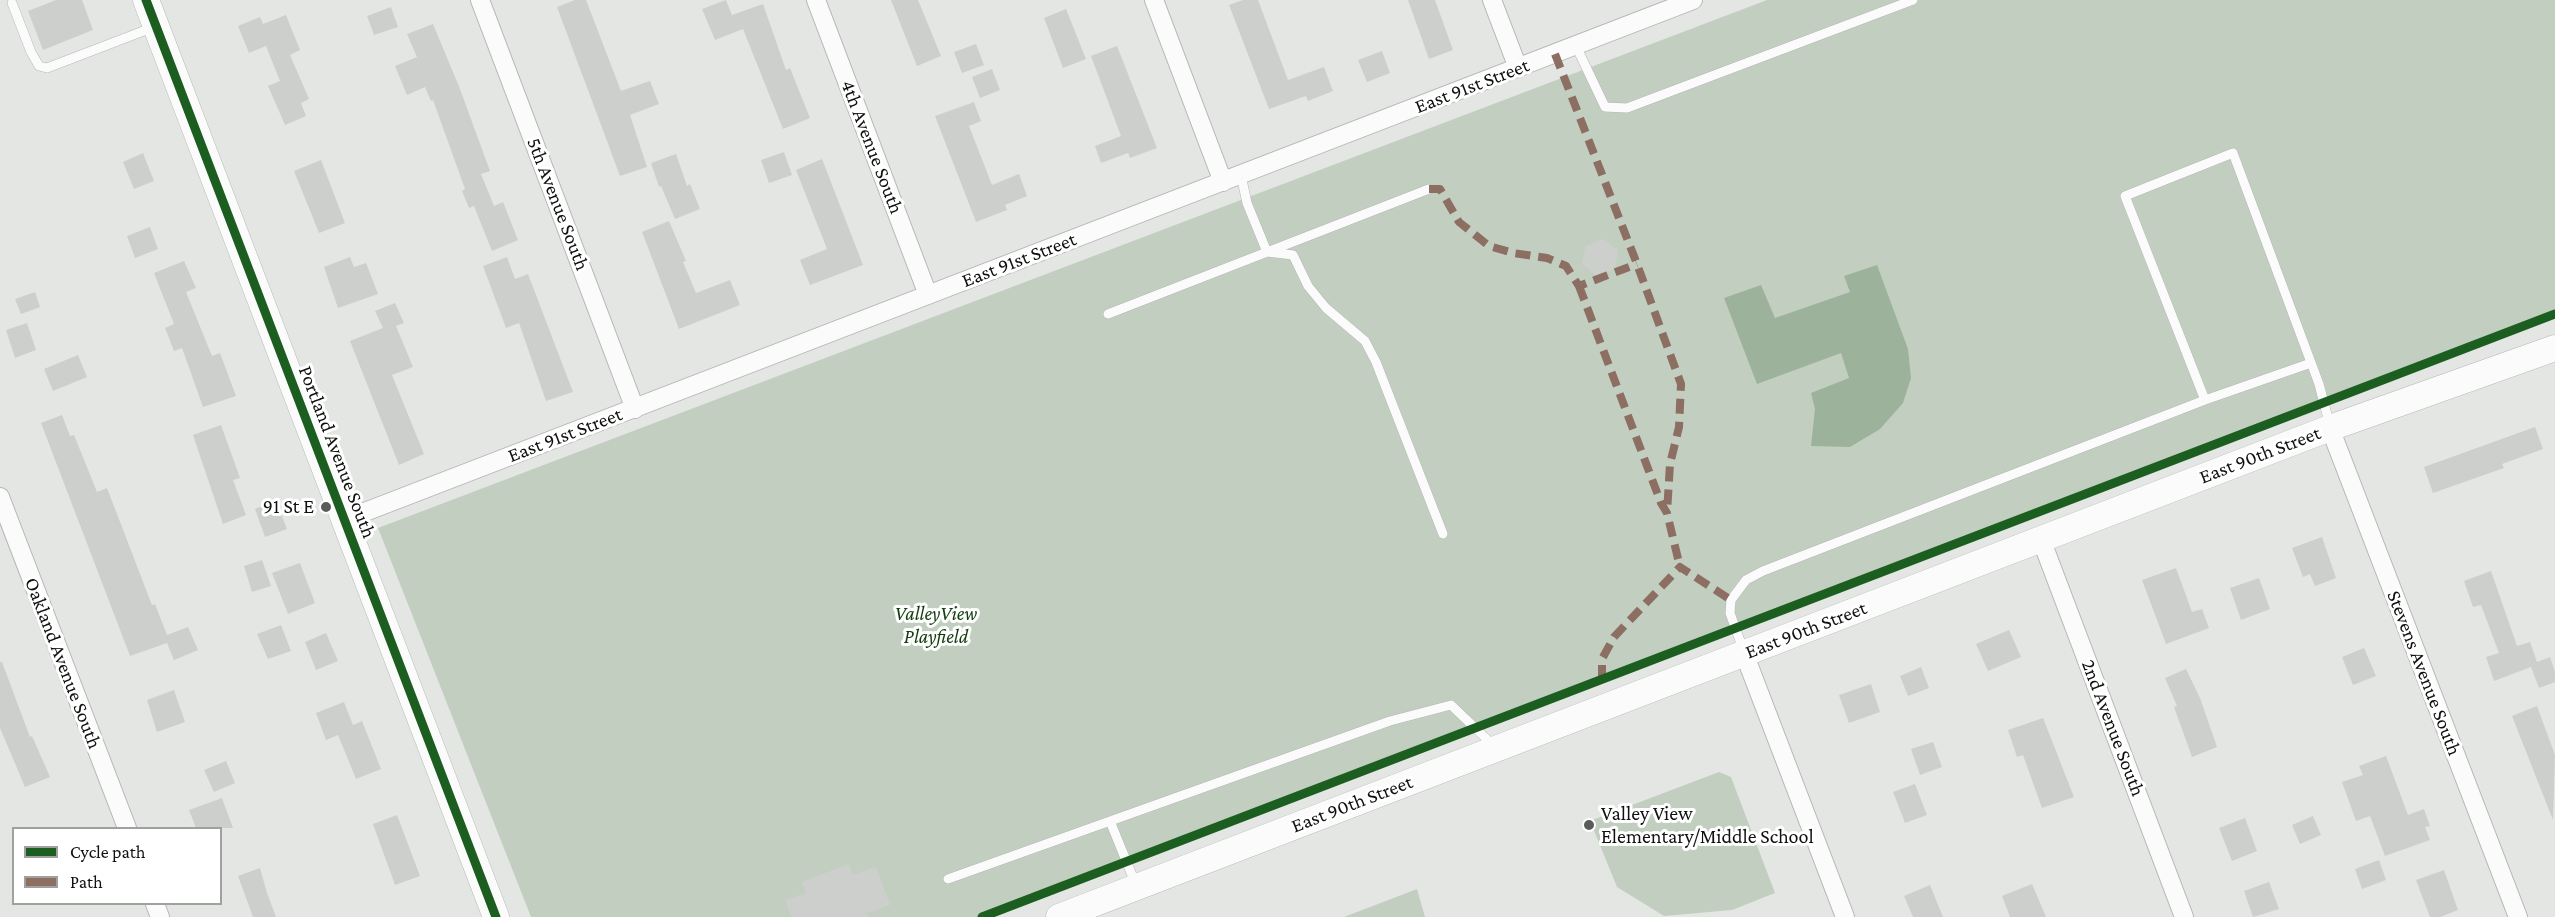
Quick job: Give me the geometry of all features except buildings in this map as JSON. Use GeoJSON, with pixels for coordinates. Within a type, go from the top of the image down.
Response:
{"type":"FeatureCollection","features":[{"type":"Feature","properties":{"kind":"street","name":"Portland Avenue South"},"geometry":{"type":"LineString","coordinates":[[146,0],[496,917]]}},
{"type":"Feature","properties":{"kind":"street","name":"5th Avenue South"},"geometry":{"type":"LineString","coordinates":[[480,0],[635,409]]}},
{"type":"Feature","properties":{"kind":"street","name":"4th Avenue South"},"geometry":{"type":"LineString","coordinates":[[816,0],[928,295]]}},
{"type":"Feature","properties":{"kind":"street"},"geometry":{"type":"LineString","coordinates":[[1154,0],[1223,182]]}},
{"type":"Feature","properties":{"kind":"street"},"geometry":{"type":"LineString","coordinates":[[1492,0],[1518,68]]}},
{"type":"Feature","properties":{"kind":"street","name":"East 91st Street"},"geometry":{"type":"LineString","coordinates":[[344,520],[1694,0]]}},
{"type":"Feature","properties":{"kind":"street","name":"East 90th Street"},"geometry":{"type":"LineString","coordinates":[[1059,917],[2330,428],[2555,348]]}},
{"type":"Feature","properties":{"kind":"street","name":"Stevens Avenue South"},"geometry":{"type":"LineString","coordinates":[[2330,428],[2518,917]]}},
{"type":"Feature","properties":{"kind":"street","name":"Oakland Avenue South"},"geometry":{"type":"LineString","coordinates":[[0,497],[127,827]]}},
{"type":"Feature","properties":{"kind":"street","name":"2nd Avenue South"},"geometry":{"type":"LineString","coordinates":[[2041,539],[2184,917]]}},
{"type":"Feature","properties":{"kind":"street"},"geometry":{"type":"LineString","coordinates":[[1744,653],[1845,917]]}},
{"type":"Feature","properties":{"kind":"lane"},"geometry":{"type":"LineString","coordinates":[[1576,46],[1605,107],[1628,108],[1913,0]]}},
{"type":"Feature","properties":{"kind":"lane"},"geometry":{"type":"LineString","coordinates":[[12,3],[31,52],[39,66],[47,68],[156,26]]}},
{"type":"Feature","properties":{"kind":"lane"},"geometry":{"type":"LineString","coordinates":[[2205,400],[2125,196],[2233,153],[2311,363],[2330,428]]}},
{"type":"Feature","properties":{"kind":"lane"},"geometry":{"type":"LineString","coordinates":[[1241,175],[1247,203],[1267,252]]}},
{"type":"Feature","properties":{"kind":"lane"},"geometry":{"type":"LineString","coordinates":[[1108,314],[1429,189]]}},
{"type":"Feature","properties":{"kind":"lane"},"geometry":{"type":"LineString","coordinates":[[1267,252],[1293,255],[1308,286],[1326,308],[1365,341],[1376,362],[1443,534]]}},
{"type":"Feature","properties":{"kind":"lane"},"geometry":{"type":"LineString","coordinates":[[1744,653],[1730,613],[1731,600],[1746,580],[1763,571],[2205,400],[2311,363]]}},
{"type":"Feature","properties":{"kind":"lane"},"geometry":{"type":"LineString","coordinates":[[948,879],[1390,721],[1451,705],[1497,749]]}},
{"type":"Feature","properties":{"kind":"lane"},"geometry":{"type":"LineString","coordinates":[[1110,821],[1137,887]]}},
{"type":"Feature","properties":{"kind":"green space","name":"ValleyView Playfield"},"geometry":{"type":"Polygon","coordinates":[[[1767,0],[2555,0],[2555,315],[984,917],[531,917],[378,528],[1767,0]]]}},
{"type":"Feature","properties":{"kind":"green space"},"geometry":{"type":"Polygon","coordinates":[[[1719,772],[1731,777],[1775,893],[1732,910],[1664,916],[1617,887],[1590,821],[1719,772]]]}},
{"type":"Feature","properties":{"kind":"green space"},"geometry":{"type":"Polygon","coordinates":[[[1417,889],[1425,917],[1344,917],[1417,889]]]}},
{"type":"Feature","properties":{"kind":"shaded area"},"geometry":{"type":"Polygon","coordinates":[[[1877,265],[1908,349],[1911,378],[1903,403],[1880,429],[1850,447],[1811,446],[1815,409],[1811,393],[1849,378],[1841,353],[1757,384],[1724,298],[1761,285],[1775,318],[1850,292],[1844,276],[1877,265]]]}},
{"type":"Feature","properties":{"kind":"marked path"},"geometry":{"type":"LineString","coordinates":[[1555,54],[1681,384],[1679,427],[1670,464],[1667,513]]}},
{"type":"Feature","properties":{"kind":"marked path"},"geometry":{"type":"LineString","coordinates":[[1429,189],[1440,189],[1459,222],[1489,246],[1513,253],[1547,258],[1566,266],[1579,286],[1637,264]]}},
{"type":"Feature","properties":{"kind":"marked path"},"geometry":{"type":"LineString","coordinates":[[1579,286],[1661,503],[1667,513],[1680,567]]}},
{"type":"Feature","properties":{"kind":"marked path"},"geometry":{"type":"LineString","coordinates":[[1602,680],[1602,659],[1614,637],[1680,567],[1731,600]]}},
{"type":"Feature","properties":{"kind":"cycle path"},"geometry":{"type":"LineString","coordinates":[[146,0],[496,917]]}},
{"type":"Feature","properties":{"kind":"cycle path"},"geometry":{"type":"LineString","coordinates":[[982,917],[2555,314]]}},
{"type":"Feature","properties":{"kind":"place","name":"91 St E"},"geometry":{"type":"Point","coordinates":[326,507]}},
{"type":"Feature","properties":{"kind":"place","name":"Valley View Elementary/Middle School"},"geometry":{"type":"Point","coordinates":[1589,825]}}]}
